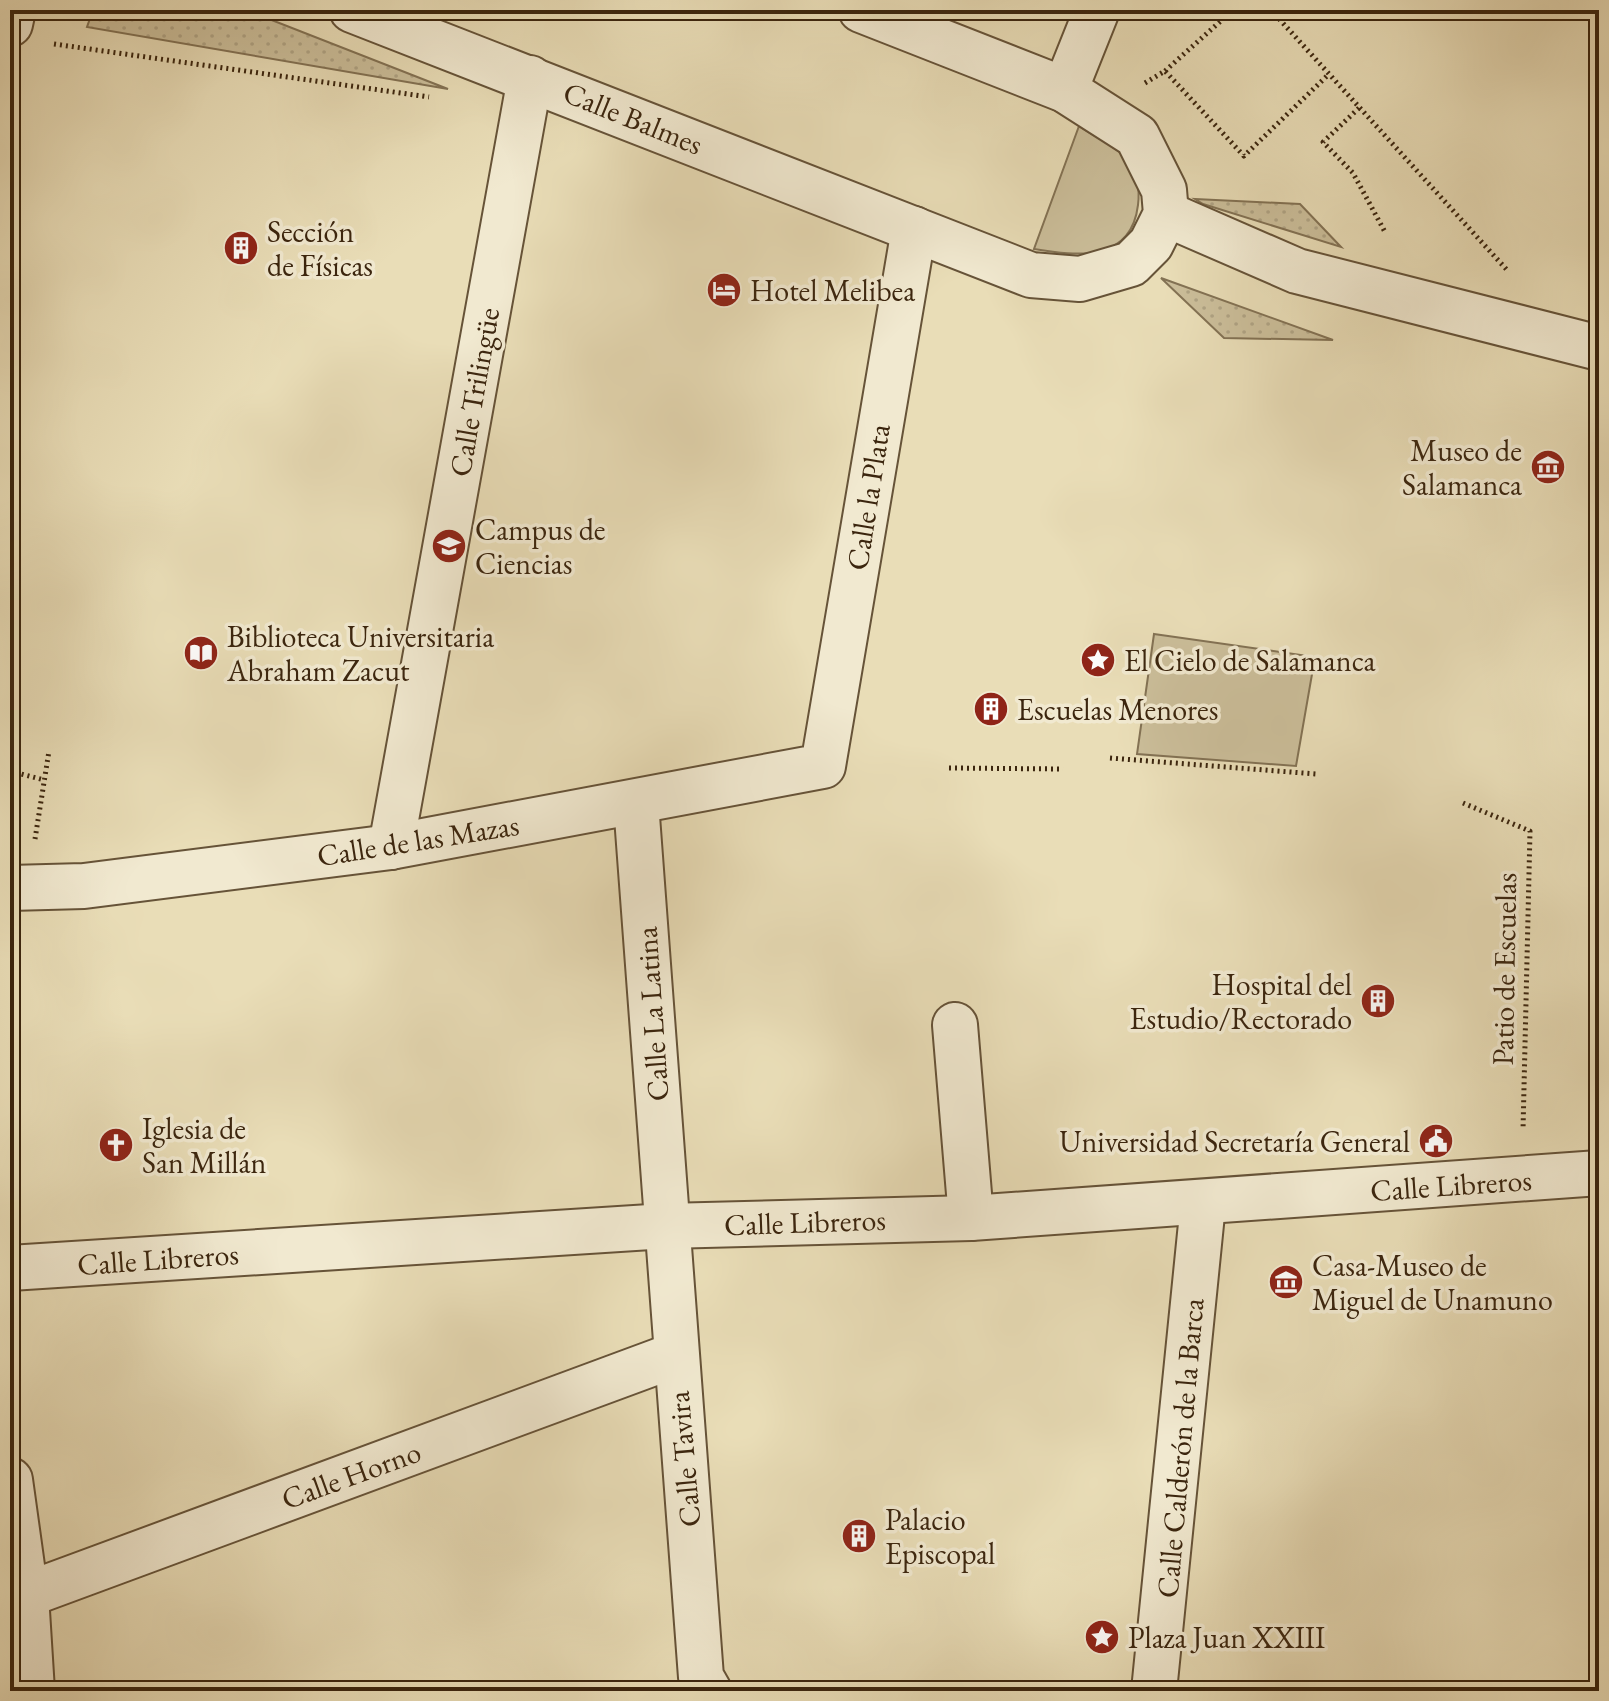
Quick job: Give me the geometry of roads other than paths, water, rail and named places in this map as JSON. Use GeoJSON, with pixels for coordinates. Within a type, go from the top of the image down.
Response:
{"type":"FeatureCollection","features":[{"type":"Feature","properties":{"kind":"street"},"geometry":{"type":"LineString","coordinates":[[13,10],[28,34]]}},
{"type":"Feature","properties":{"kind":"street","name":"Calle Balmes"},"geometry":{"type":"LineString","coordinates":[[352,10],[1031,275],[1080,279],[1131,264],[1151,244],[1166,214]]}},
{"type":"Feature","properties":{"kind":"street"},"geometry":{"type":"LineString","coordinates":[[861,10],[1065,90],[1137,136],[1156,169],[1166,214],[1297,271],[1599,348]]}},
{"type":"Feature","properties":{"kind":"street"},"geometry":{"type":"LineString","coordinates":[[1065,90],[1097,10]]}},
{"type":"Feature","properties":{"kind":"street","name":"Calle Trilingüe"},"geometry":{"type":"LineString","coordinates":[[391,847],[530,78]]}},
{"type":"Feature","properties":{"kind":"street","name":"Calle la Plata"},"geometry":{"type":"LineString","coordinates":[[823,766],[914,229]]}},
{"type":"Feature","properties":{"kind":"street","name":"Calle de las Mazas"},"geometry":{"type":"LineString","coordinates":[[19,888],[84,886],[391,847],[823,766]]}},
{"type":"Feature","properties":{"kind":"street","name":"Calle La Latina"},"geometry":{"type":"LineString","coordinates":[[636,803],[666,1226]]}},
{"type":"Feature","properties":{"kind":"street"},"geometry":{"type":"LineString","coordinates":[[955,1025],[971,1218]]}},
{"type":"Feature","properties":{"kind":"street","name":"Calle Libreros"},"geometry":{"type":"LineString","coordinates":[[10,1268],[666,1226],[971,1218],[1203,1204],[1599,1173]]}},
{"type":"Feature","properties":{"kind":"street","name":"Calle Calderón de la Barca"},"geometry":{"type":"LineString","coordinates":[[1154,1691],[1203,1204]]}},
{"type":"Feature","properties":{"kind":"street","name":"Calle Tavira"},"geometry":{"type":"LineString","coordinates":[[666,1226],[701,1677],[709,1691]]}},
{"type":"Feature","properties":{"kind":"street","name":"Calle Horno"},"geometry":{"type":"LineString","coordinates":[[26,1595],[675,1355]]}},
{"type":"Feature","properties":{"kind":"street"},"geometry":{"type":"LineString","coordinates":[[10,1480],[26,1595],[32,1691]]}},
{"type":"Feature","properties":{"kind":"place","name":"Sección de Físicas"},"geometry":{"type":"Point","coordinates":[241,248]}},
{"type":"Feature","properties":{"kind":"place","name":"Hotel Melibea"},"geometry":{"type":"Point","coordinates":[724,290]}},
{"type":"Feature","properties":{"kind":"place","name":"Museo de Salamanca"},"geometry":{"type":"Point","coordinates":[1548,467]}},
{"type":"Feature","properties":{"kind":"place","name":"Campus de Ciencias"},"geometry":{"type":"Point","coordinates":[449,546]}},
{"type":"Feature","properties":{"kind":"place","name":"Biblioteca Universitaria Abraham Zacut"},"geometry":{"type":"Point","coordinates":[201,653]}},
{"type":"Feature","properties":{"kind":"place","name":"El Cielo de Salamanca"},"geometry":{"type":"Point","coordinates":[1098,660]}},
{"type":"Feature","properties":{"kind":"place","name":"Escuelas Menores"},"geometry":{"type":"Point","coordinates":[991,709]}},
{"type":"Feature","properties":{"kind":"place","name":"Hospital del Estudio/Rectorado"},"geometry":{"type":"Point","coordinates":[1378,1001]}},
{"type":"Feature","properties":{"kind":"place","name":"Universidad Secretaría General"},"geometry":{"type":"Point","coordinates":[1436,1141]}},
{"type":"Feature","properties":{"kind":"place","name":"Iglesia de San Millán"},"geometry":{"type":"Point","coordinates":[116,1145]}},
{"type":"Feature","properties":{"kind":"place","name":"Casa-Museo de Miguel de Unamuno"},"geometry":{"type":"Point","coordinates":[1286,1282]}},
{"type":"Feature","properties":{"kind":"place","name":"Palacio Episcopal"},"geometry":{"type":"Point","coordinates":[859,1536]}},
{"type":"Feature","properties":{"kind":"place","name":"Plaza Juan XXIII"},"geometry":{"type":"Point","coordinates":[1102,1637]}}]}
